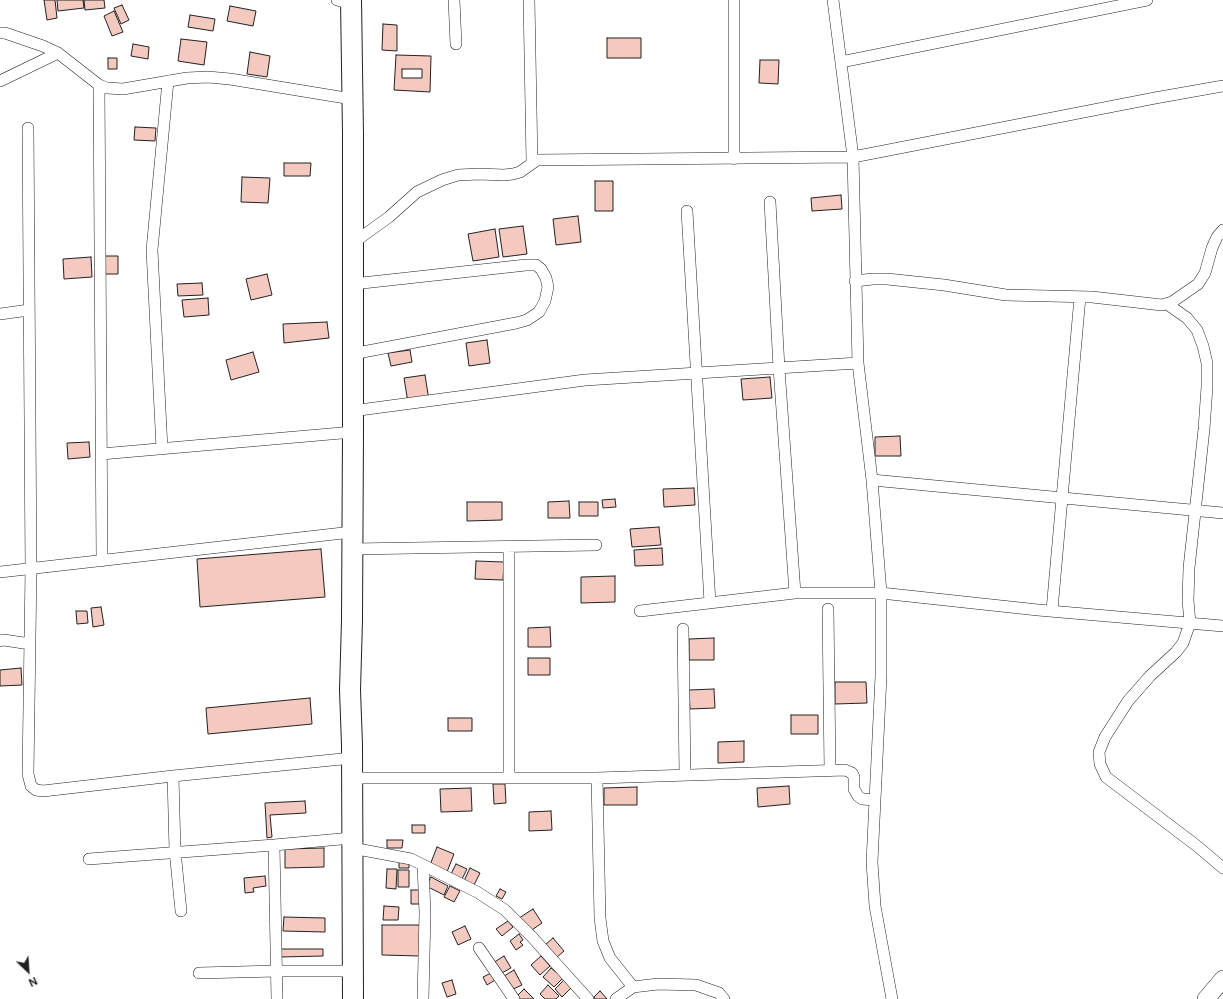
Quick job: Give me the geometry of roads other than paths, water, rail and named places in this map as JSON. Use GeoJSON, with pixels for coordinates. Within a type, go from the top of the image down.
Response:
{"type":"FeatureCollection","features":[{"type":"Feature","properties":{"kind":"highway"},"geometry":{"type":"LineString","coordinates":[[346,1],[352,99],[353,432],[350,690],[353,778],[353,999]]}},
{"type":"Feature","properties":{"kind":"main road"},"geometry":{"type":"LineString","coordinates":[[1206,999],[1223,979]]}},
{"type":"Feature","properties":{"kind":"street"},"geometry":{"type":"LineString","coordinates":[[454,0],[456,44]]}},
{"type":"Feature","properties":{"kind":"street"},"geometry":{"type":"LineString","coordinates":[[529,0],[532,162]]}},
{"type":"Feature","properties":{"kind":"street"},"geometry":{"type":"LineString","coordinates":[[734,0],[734,159]]}},
{"type":"Feature","properties":{"kind":"street"},"geometry":{"type":"LineString","coordinates":[[834,0],[852,157],[858,363],[872,480],[881,593],[881,676],[872,862],[875,906],[892,999]]}},
{"type":"Feature","properties":{"kind":"street"},"geometry":{"type":"LineString","coordinates":[[841,62],[1147,0]]}},
{"type":"Feature","properties":{"kind":"street"},"geometry":{"type":"LineString","coordinates":[[0,33],[5,33],[43,46],[58,53],[99,85],[106,88],[123,89],[187,78],[208,77],[230,79],[352,99]]}},
{"type":"Feature","properties":{"kind":"street"},"geometry":{"type":"LineString","coordinates":[[0,81],[58,53]]}},
{"type":"Feature","properties":{"kind":"street"},"geometry":{"type":"LineString","coordinates":[[162,449],[152,250],[168,81]]}},
{"type":"Feature","properties":{"kind":"street"},"geometry":{"type":"LineString","coordinates":[[99,85],[102,561]]}},
{"type":"Feature","properties":{"kind":"street"},"geometry":{"type":"LineString","coordinates":[[353,243],[389,217],[416,192],[442,180],[458,175],[513,174],[520,172],[532,162],[543,159],[734,159],[852,157],[1223,86]]}},
{"type":"Feature","properties":{"kind":"street"},"geometry":{"type":"LineString","coordinates":[[28,128],[31,569],[28,774],[31,786],[36,790],[43,791],[352,758]]}},
{"type":"Feature","properties":{"kind":"street"},"geometry":{"type":"LineString","coordinates":[[770,202],[779,368],[795,593]]}},
{"type":"Feature","properties":{"kind":"street"},"geometry":{"type":"LineString","coordinates":[[687,211],[710,603]]}},
{"type":"Feature","properties":{"kind":"street"},"geometry":{"type":"LineString","coordinates":[[855,281],[873,278],[887,279],[944,285],[1006,295],[1080,297],[1162,305],[1167,304],[1191,289],[1202,279],[1212,248],[1223,230]]}},
{"type":"Feature","properties":{"kind":"street"},"geometry":{"type":"LineString","coordinates":[[352,354],[527,320],[539,312],[545,300],[548,287],[546,278],[541,269],[536,265],[353,284]]}},
{"type":"Feature","properties":{"kind":"street"},"geometry":{"type":"LineString","coordinates":[[1052,610],[1080,297]]}},
{"type":"Feature","properties":{"kind":"street"},"geometry":{"type":"LineString","coordinates":[[1167,304],[1187,318],[1197,330],[1203,346],[1206,363],[1207,387],[1204,429],[1188,587],[1190,623],[1183,643],[1176,652],[1150,676],[1128,701],[1104,737],[1099,752],[1100,764],[1106,776],[1197,846],[1223,868]]}},
{"type":"Feature","properties":{"kind":"street"},"geometry":{"type":"LineString","coordinates":[[0,314],[29,310]]}},
{"type":"Feature","properties":{"kind":"street"},"geometry":{"type":"LineString","coordinates":[[352,411],[585,380],[858,363]]}},
{"type":"Feature","properties":{"kind":"street"},"geometry":{"type":"LineString","coordinates":[[101,454],[353,432]]}},
{"type":"Feature","properties":{"kind":"street"},"geometry":{"type":"LineString","coordinates":[[872,480],[1223,512]]}},
{"type":"Feature","properties":{"kind":"street"},"geometry":{"type":"LineString","coordinates":[[0,572],[102,561],[352,540],[509,547],[596,545]]}},
{"type":"Feature","properties":{"kind":"street"},"geometry":{"type":"LineString","coordinates":[[509,547],[509,778]]}},
{"type":"Feature","properties":{"kind":"street"},"geometry":{"type":"LineString","coordinates":[[640,611],[795,593],[881,593],[1223,626]]}},
{"type":"Feature","properties":{"kind":"street"},"geometry":{"type":"LineString","coordinates":[[828,609],[830,771]]}},
{"type":"Feature","properties":{"kind":"street"},"geometry":{"type":"LineString","coordinates":[[683,629],[685,775]]}},
{"type":"Feature","properties":{"kind":"street"},"geometry":{"type":"LineString","coordinates":[[0,641],[4,640],[30,644]]}},
{"type":"Feature","properties":{"kind":"street"},"geometry":{"type":"LineString","coordinates":[[353,778],[597,778],[849,771],[854,777],[854,789],[858,796],[874,800]]}},
{"type":"Feature","properties":{"kind":"street"},"geometry":{"type":"LineString","coordinates":[[173,776],[175,851],[181,911]]}},
{"type":"Feature","properties":{"kind":"street"},"geometry":{"type":"LineString","coordinates":[[597,778],[600,918],[603,941],[610,958],[633,987]]}},
{"type":"Feature","properties":{"kind":"street"},"geometry":{"type":"LineString","coordinates":[[89,859],[274,844],[352,843],[412,859],[477,892],[505,910],[532,937],[588,999]]}},
{"type":"Feature","properties":{"kind":"street"},"geometry":{"type":"LineString","coordinates":[[274,844],[277,999]]}},
{"type":"Feature","properties":{"kind":"street"},"geometry":{"type":"LineString","coordinates":[[423,865],[425,913],[423,999]]}},
{"type":"Feature","properties":{"kind":"street"},"geometry":{"type":"LineString","coordinates":[[480,948],[514,999]]}},
{"type":"Feature","properties":{"kind":"street"},"geometry":{"type":"LineString","coordinates":[[199,973],[352,970]]}},
{"type":"Feature","properties":{"kind":"street"},"geometry":{"type":"LineString","coordinates":[[616,999],[633,987],[658,984],[696,985],[719,993],[724,999]]}}]}
